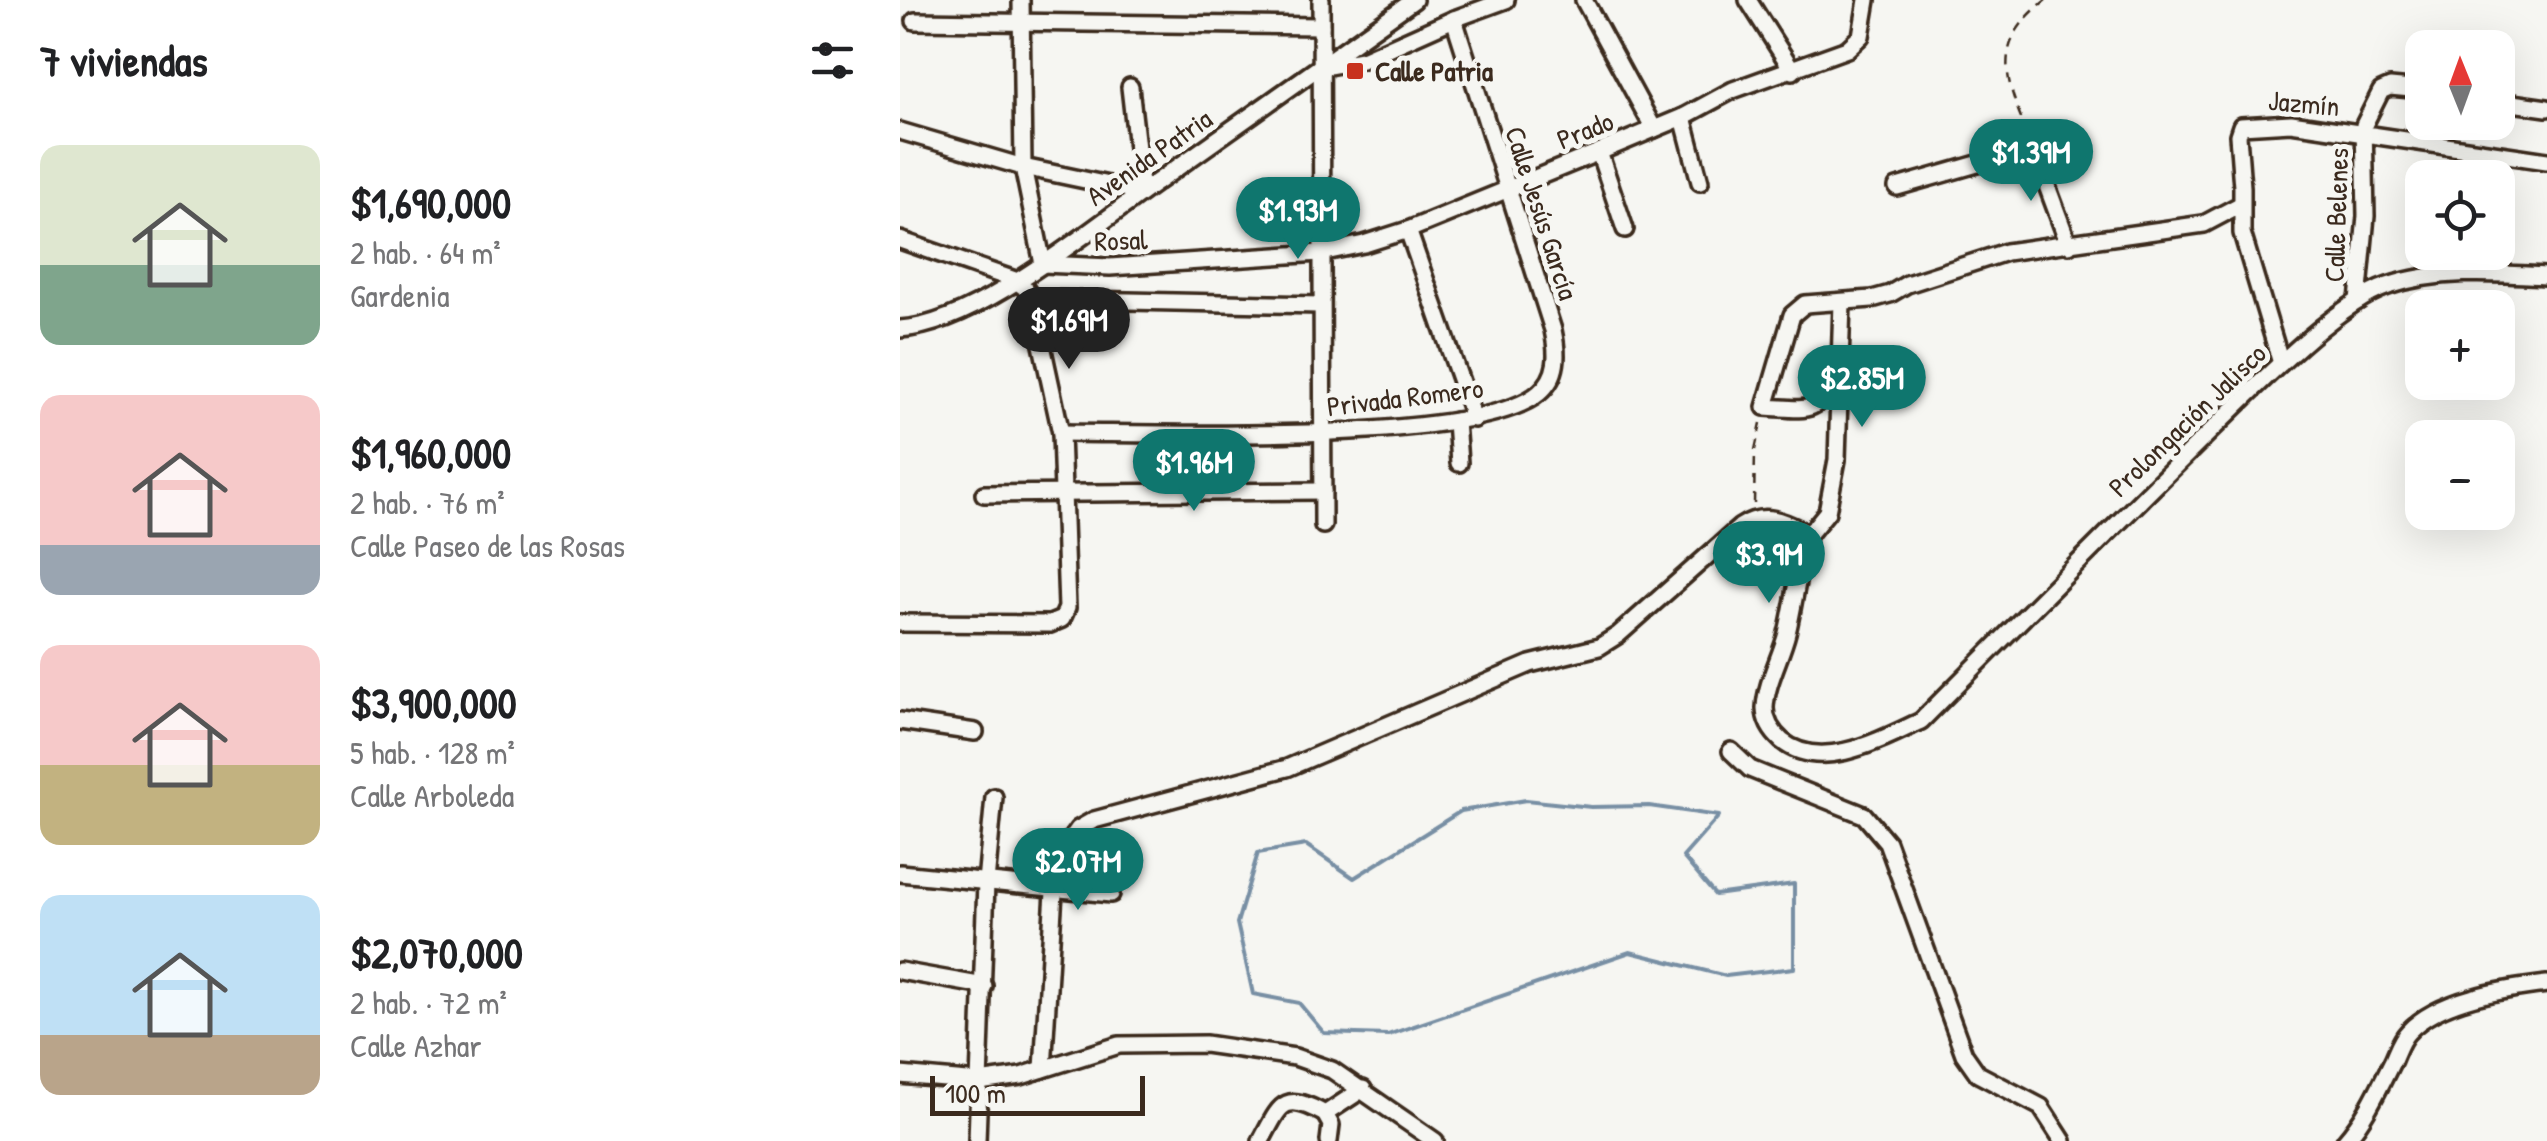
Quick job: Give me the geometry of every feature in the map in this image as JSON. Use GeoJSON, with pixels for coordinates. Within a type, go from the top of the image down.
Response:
{"type":"FeatureCollection","features":[{"type":"Feature","properties":{"kind":"street"},"geometry":{"type":"LineString","coordinates":[[1021,0],[1023,167],[1043,264]]}},
{"type":"Feature","properties":{"kind":"street"},"geometry":{"type":"LineString","coordinates":[[1321,0],[1322,525]]}},
{"type":"Feature","properties":{"kind":"street","name":"Avenida Patria"},"geometry":{"type":"LineString","coordinates":[[900,328],[919,328],[948,317],[1043,264],[1414,0]]}},
{"type":"Feature","properties":{"kind":"street"},"geometry":{"type":"LineString","coordinates":[[1319,67],[1362,60],[1506,0]]}},
{"type":"Feature","properties":{"kind":"street"},"geometry":{"type":"LineString","coordinates":[[1584,0],[1654,128]]}},
{"type":"Feature","properties":{"kind":"street"},"geometry":{"type":"LineString","coordinates":[[1748,0],[1794,71]]}},
{"type":"Feature","properties":{"kind":"street","name":"Prado"},"geometry":{"type":"LineString","coordinates":[[1320,253],[1408,230],[1683,117],[1733,90],[1847,49],[1861,36],[1866,0]]}},
{"type":"Feature","properties":{"kind":"street","name":"Calle Jesús García"},"geometry":{"type":"LineString","coordinates":[[1454,19],[1557,348],[1549,383],[1536,396],[1515,406]]}},
{"type":"Feature","properties":{"kind":"street"},"geometry":{"type":"LineString","coordinates":[[916,20],[1322,26]]}},
{"type":"Feature","properties":{"kind":"street"},"geometry":{"type":"LineString","coordinates":[[900,131],[1023,167],[1142,192],[1130,87]]}},
{"type":"Feature","properties":{"kind":"street"},"geometry":{"type":"LineString","coordinates":[[2362,135],[2381,91],[2390,87],[2405,88]]}},
{"type":"Feature","properties":{"kind":"street"},"geometry":{"type":"LineString","coordinates":[[2515,103],[2547,108]]}},
{"type":"Feature","properties":{"kind":"street"},"geometry":{"type":"LineString","coordinates":[[1683,117],[1700,182]]}},
{"type":"Feature","properties":{"kind":"street","name":"Jazmín"},"geometry":{"type":"LineString","coordinates":[[2240,205],[2241,126],[2291,123],[2362,135]]}},
{"type":"Feature","properties":{"kind":"street","name":"Calle Belenes"},"geometry":{"type":"LineString","coordinates":[[2358,301],[2366,216],[2362,135],[2547,162]]}},
{"type":"Feature","properties":{"kind":"street"},"geometry":{"type":"LineString","coordinates":[[1897,187],[2033,148],[2069,245]]}},
{"type":"Feature","properties":{"kind":"street"},"geometry":{"type":"LineString","coordinates":[[1599,152],[1625,228]]}},
{"type":"Feature","properties":{"kind":"street"},"geometry":{"type":"LineString","coordinates":[[1838,379],[1817,406],[1765,407],[1792,314],[1805,304],[1890,294],[1907,284],[2006,252],[2204,224],[2240,205],[2242,232],[2282,363]]}},
{"type":"Feature","properties":{"kind":"street"},"geometry":{"type":"LineString","coordinates":[[2204,224],[2242,232]]}},
{"type":"Feature","properties":{"kind":"street"},"geometry":{"type":"LineString","coordinates":[[1408,230],[1474,418]]}},
{"type":"Feature","properties":{"kind":"street"},"geometry":{"type":"LineString","coordinates":[[900,240],[1015,280],[1032,299],[1061,434],[1067,608],[1062,619],[1050,624],[900,622]]}},
{"type":"Feature","properties":{"kind":"street","name":"Rosal"},"geometry":{"type":"LineString","coordinates":[[1043,264],[1110,267],[1320,253]]}},
{"type":"Feature","properties":{"kind":"street","name":"Prolongación Jalisco"},"geometry":{"type":"LineString","coordinates":[[1810,534],[1765,711],[1770,729],[1800,753],[1818,756],[1880,740],[1921,722],[2111,528],[2282,363],[2358,301],[2387,286],[2448,275],[2547,276]]}},
{"type":"Feature","properties":{"kind":"street"},"geometry":{"type":"LineString","coordinates":[[1032,299],[1320,305]]}},
{"type":"Feature","properties":{"kind":"street"},"geometry":{"type":"LineString","coordinates":[[1043,1070],[1052,886],[1056,860],[1078,828],[1094,820],[1287,768],[1530,664],[1599,647],[1618,635],[1753,518],[1782,520],[1810,534],[1827,512],[1837,460],[1842,302]]}},
{"type":"Feature","properties":{"kind":"street","name":"Privada Romero"},"geometry":{"type":"LineString","coordinates":[[1061,434],[1324,432],[1456,421],[1515,406]]}},
{"type":"Feature","properties":{"kind":"street"},"geometry":{"type":"LineString","coordinates":[[1456,421],[1459,463]]}},
{"type":"Feature","properties":{"kind":"street"},"geometry":{"type":"LineString","coordinates":[[984,494],[1323,491]]}},
{"type":"Feature","properties":{"kind":"street"},"geometry":{"type":"LineString","coordinates":[[900,721],[975,732]]}},
{"type":"Feature","properties":{"kind":"street"},"geometry":{"type":"LineString","coordinates":[[1731,751],[1750,769],[1864,816],[1888,842],[1964,1054],[1978,1074],[2041,1106],[2063,1141]]}},
{"type":"Feature","properties":{"kind":"street"},"geometry":{"type":"LineString","coordinates":[[977,1141],[986,882],[994,797]]}},
{"type":"Feature","properties":{"kind":"street"},"geometry":{"type":"LineString","coordinates":[[900,874],[1111,894]]}},
{"type":"Feature","properties":{"kind":"street"},"geometry":{"type":"LineString","coordinates":[[900,972],[984,986]]}},
{"type":"Feature","properties":{"kind":"street"},"geometry":{"type":"LineString","coordinates":[[2346,1141],[2359,1125],[2407,1033],[2427,1017],[2502,989],[2547,984]]}},
{"type":"Feature","properties":{"kind":"street"},"geometry":{"type":"LineString","coordinates":[[900,1075],[980,1082],[1043,1070],[1119,1046],[1205,1044],[1295,1057],[1332,1070],[1435,1141]]}},
{"type":"Feature","properties":{"kind":"street"},"geometry":{"type":"LineString","coordinates":[[1325,1114],[1363,1089]]}},
{"type":"Feature","properties":{"kind":"street"},"geometry":{"type":"LineString","coordinates":[[1260,1141],[1280,1106],[1291,1101],[1303,1102],[1325,1114],[1332,1125],[1329,1141]]}},
{"type":"Feature","properties":{"kind":"path"},"geometry":{"type":"LineString","coordinates":[[2033,148],[2008,87],[2009,41],[2024,17],[2046,0]]}},
{"type":"Feature","properties":{"kind":"path"},"geometry":{"type":"LineString","coordinates":[[1753,518],[1755,450],[1765,407]]}},
{"type":"Feature","properties":{"kind":"waterway"},"geometry":{"type":"LineString","coordinates":[[1526,800],[1591,807],[1649,806],[1719,816],[1683,857],[1715,895],[1794,884],[1794,968],[1726,976],[1630,952],[1388,1035],[1324,1033],[1299,1003],[1253,994],[1237,923],[1258,853],[1306,845],[1354,878],[1461,811],[1526,800]]}},
{"type":"Feature","properties":{"kind":"place","name":"Calle Patria"},"geometry":{"type":"Point","coordinates":[1355,71]}}]}
